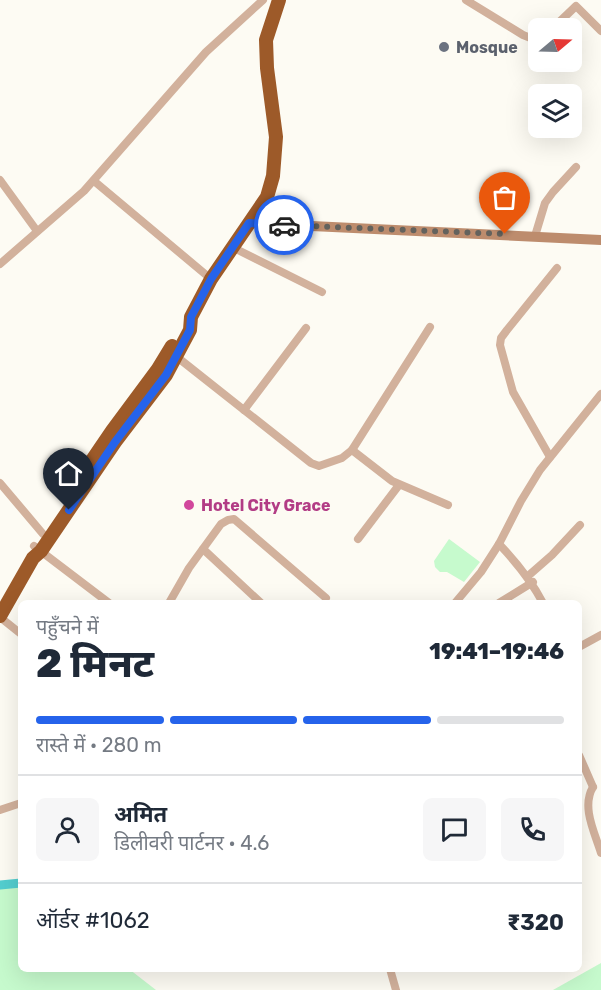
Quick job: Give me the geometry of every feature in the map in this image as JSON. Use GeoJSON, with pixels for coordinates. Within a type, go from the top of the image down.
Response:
{"type":"FeatureCollection","features":[{"type":"Feature","properties":{"kind":"highway"},"geometry":{"type":"LineString","coordinates":[[36,552],[43,534],[111,431],[158,369],[184,323],[191,317],[211,279],[267,197],[273,176],[276,137],[266,52],[268,28],[279,0]]}},
{"type":"Feature","properties":{"kind":"highway"},"geometry":{"type":"LineString","coordinates":[[0,617],[36,552],[166,375],[190,330],[191,317]]}},
{"type":"Feature","properties":{"kind":"main road"},"geometry":{"type":"LineString","coordinates":[[249,223],[600,238]]}},
{"type":"Feature","properties":{"kind":"street"},"geometry":{"type":"LineString","coordinates":[[0,264],[93,181],[206,52],[263,0]]}},
{"type":"Feature","properties":{"kind":"street"},"geometry":{"type":"LineString","coordinates":[[466,0],[528,37]]}},
{"type":"Feature","properties":{"kind":"street"},"geometry":{"type":"LineString","coordinates":[[563,18],[578,3],[601,31]]}},
{"type":"Feature","properties":{"kind":"street"},"geometry":{"type":"LineString","coordinates":[[535,236],[545,203],[576,167]]}},
{"type":"Feature","properties":{"kind":"street"},"geometry":{"type":"LineString","coordinates":[[0,180],[38,231]]}},
{"type":"Feature","properties":{"kind":"street"},"geometry":{"type":"LineString","coordinates":[[93,181],[211,279]]}},
{"type":"Feature","properties":{"kind":"street"},"geometry":{"type":"LineString","coordinates":[[232,247],[322,292]]}},
{"type":"Feature","properties":{"kind":"street"},"geometry":{"type":"LineString","coordinates":[[550,457],[513,392],[500,345],[501,338],[556,268]]}},
{"type":"Feature","properties":{"kind":"street"},"geometry":{"type":"LineString","coordinates":[[177,357],[311,463],[319,466],[342,458],[352,450],[430,327]]}},
{"type":"Feature","properties":{"kind":"street"},"geometry":{"type":"LineString","coordinates":[[244,410],[306,328]]}},
{"type":"Feature","properties":{"kind":"street"},"geometry":{"type":"LineString","coordinates":[[458,600],[481,572],[499,544],[521,501],[550,457],[601,394]]}},
{"type":"Feature","properties":{"kind":"street"},"geometry":{"type":"LineString","coordinates":[[352,450],[399,485],[448,505]]}},
{"type":"Feature","properties":{"kind":"street"},"geometry":{"type":"LineString","coordinates":[[0,483],[43,534]]}},
{"type":"Feature","properties":{"kind":"street"},"geometry":{"type":"LineString","coordinates":[[358,539],[399,485]]}},
{"type":"Feature","properties":{"kind":"street"},"geometry":{"type":"LineString","coordinates":[[170,600],[221,524],[234,519],[326,598]]}},
{"type":"Feature","properties":{"kind":"street"},"geometry":{"type":"LineString","coordinates":[[503,600],[531,579],[580,525]]}},
{"type":"Feature","properties":{"kind":"street"},"geometry":{"type":"LineString","coordinates":[[499,544],[531,579],[542,600]]}},
{"type":"Feature","properties":{"kind":"street"},"geometry":{"type":"LineString","coordinates":[[203,549],[258,600]]}},
{"type":"Feature","properties":{"kind":"street"},"geometry":{"type":"LineString","coordinates":[[36,552],[105,600]]}},
{"type":"Feature","properties":{"kind":"street"},"geometry":{"type":"LineString","coordinates":[[0,617],[18,632]]}},
{"type":"Feature","properties":{"kind":"street"},"geometry":{"type":"LineString","coordinates":[[582,645],[601,635]]}},
{"type":"Feature","properties":{"kind":"street"},"geometry":{"type":"LineString","coordinates":[[582,762],[593,787]]}},
{"type":"Feature","properties":{"kind":"street"},"geometry":{"type":"LineString","coordinates":[[601,783],[593,787],[588,795],[588,810],[601,853]]}},
{"type":"Feature","properties":{"kind":"street"},"geometry":{"type":"LineString","coordinates":[[0,810],[18,804]]}},
{"type":"Feature","properties":{"kind":"street"},"geometry":{"type":"LineString","coordinates":[[391,972],[396,990]]}},
{"type":"Feature","properties":{"kind":"green space"},"geometry":{"type":"Polygon","coordinates":[[[449,539],[480,562],[464,582],[447,572],[440,572],[435,567],[434,561],[449,539]]]}},
{"type":"Feature","properties":{"kind":"green space"},"geometry":{"type":"Polygon","coordinates":[[[0,884],[18,887],[18,972],[133,972],[156,990],[0,990],[0,884]]]}},
{"type":"Feature","properties":{"kind":"green space"},"geometry":{"type":"Polygon","coordinates":[[[601,963],[601,990],[553,990],[601,963]]]}},
{"type":"Feature","properties":{"kind":"waterway"},"geometry":{"type":"LineString","coordinates":[[0,885],[18,883]]}},
{"type":"Feature","properties":{"kind":"way so far"},"geometry":{"type":"LineString","coordinates":[[284,225],[505,234]]}},
{"type":"Feature","properties":{"kind":"place","name":"Mosque"},"geometry":{"type":"Point","coordinates":[444,47]}},
{"type":"Feature","properties":{"kind":"place","name":"Hotel City Grace"},"geometry":{"type":"Point","coordinates":[189,505]}},
{"type":"Feature","properties":{"kind":"route"},"geometry":{"type":"LineString","coordinates":[[69,510],[115,442],[166,375],[190,330],[191,317],[211,279],[249,223],[284,225]]}}]}
